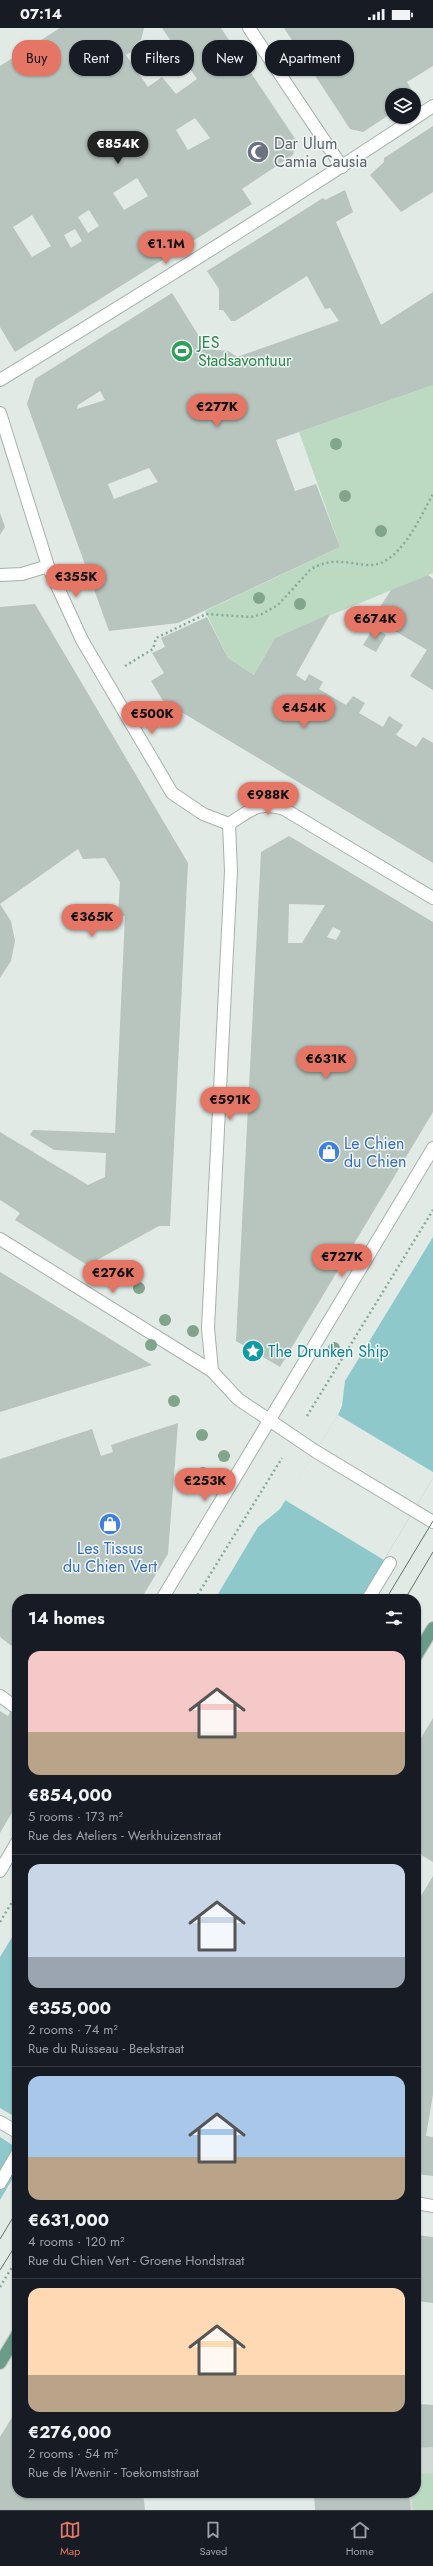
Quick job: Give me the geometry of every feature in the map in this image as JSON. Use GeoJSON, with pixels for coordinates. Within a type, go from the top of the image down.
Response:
{"type":"FeatureCollection","features":[{"type":"Feature","properties":{"kind":"main road"},"geometry":{"type":"LineString","coordinates":[[421,1648],[433,1628]]}},
{"type":"Feature","properties":{"kind":"main road"},"geometry":{"type":"LineString","coordinates":[[0,2363],[12,2343]]}},
{"type":"Feature","properties":{"kind":"street"},"geometry":{"type":"LineString","coordinates":[[249,28],[342,167]]}},
{"type":"Feature","properties":{"kind":"street"},"geometry":{"type":"LineString","coordinates":[[0,380],[142,294],[342,167],[433,106]]}},
{"type":"Feature","properties":{"kind":"street"},"geometry":{"type":"LineString","coordinates":[[0,413],[48,566],[82,640],[172,793],[203,814],[229,824]]}},
{"type":"Feature","properties":{"kind":"street"},"geometry":{"type":"LineString","coordinates":[[0,575],[22,574],[48,566]]}},
{"type":"Feature","properties":{"kind":"street"},"geometry":{"type":"LineString","coordinates":[[229,824],[256,806],[269,804],[284,809],[433,898]]}},
{"type":"Feature","properties":{"kind":"street"},"geometry":{"type":"LineString","coordinates":[[212,1371],[208,1328],[231,870],[229,824]]}},
{"type":"Feature","properties":{"kind":"street"},"geometry":{"type":"LineString","coordinates":[[165,1594],[433,1148]]}},
{"type":"Feature","properties":{"kind":"street"},"geometry":{"type":"LineString","coordinates":[[0,1239],[212,1371],[231,1394],[271,1419],[315,1451],[433,1522]]}},
{"type":"Feature","properties":{"kind":"street"},"geometry":{"type":"LineString","coordinates":[[371,1594],[390,1563]]}},
{"type":"Feature","properties":{"kind":"street"},"geometry":{"type":"LineString","coordinates":[[0,1696],[12,1705]]}},
{"type":"Feature","properties":{"kind":"street"},"geometry":{"type":"LineString","coordinates":[[0,1871],[12,1851]]}},
{"type":"Feature","properties":{"kind":"street"},"geometry":{"type":"LineString","coordinates":[[0,2122],[12,2129]]}},
{"type":"Feature","properties":{"kind":"street"},"geometry":{"type":"LineString","coordinates":[[0,2183],[12,2163]]}},
{"type":"Feature","properties":{"kind":"street"},"geometry":{"type":"LineString","coordinates":[[421,2204],[433,2206]]}},
{"type":"Feature","properties":{"kind":"path"},"geometry":{"type":"LineString","coordinates":[[104,678],[153,649],[156,638],[206,614],[251,617],[270,610],[311,569],[318,565],[340,560],[368,565],[382,562],[395,553],[406,540],[433,494]]}},
{"type":"Feature","properties":{"kind":"path"},"geometry":{"type":"LineString","coordinates":[[314,1405],[433,1210]]}},
{"type":"Feature","properties":{"kind":"path"},"geometry":{"type":"LineString","coordinates":[[198,1594],[295,1436]]}},
{"type":"Feature","properties":{"kind":"path"},"geometry":{"type":"LineString","coordinates":[[0,1922],[12,1902]]}},
{"type":"Feature","properties":{"kind":"path"},"geometry":{"type":"LineString","coordinates":[[0,2287],[12,2267]]}},
{"type":"Feature","properties":{"kind":"shaded area"},"geometry":{"type":"Polygon","coordinates":[[[421,2404],[433,2405],[433,2510],[411,2510],[410,2498],[421,2498],[421,2404]]]}},
{"type":"Feature","properties":{"kind":"green space"},"geometry":{"type":"Polygon","coordinates":[[[433,385],[433,573],[275,638],[254,675],[228,658],[205,611],[340,547],[299,432],[433,385]]]}},
{"type":"Feature","properties":{"kind":"green space"},"geometry":{"type":"Polygon","coordinates":[[[433,2473],[433,2510],[413,2510],[412,2498],[421,2498],[421,2474],[433,2473]]]}},
{"type":"Feature","properties":{"kind":"water"},"geometry":{"type":"Polygon","coordinates":[[[433,1237],[433,1478],[364,1594],[218,1594],[258,1527],[280,1509],[338,1415],[342,1406],[345,1381],[433,1237]]]}},
{"type":"Feature","properties":{"kind":"water"},"geometry":{"type":"Polygon","coordinates":[[[12,1937],[12,2180],[0,2200],[0,1957],[12,1937]]]}},
{"type":"Feature","properties":{"kind":"pier"},"geometry":{"type":"Polygon","coordinates":[[[338,1415],[433,1472],[433,1478],[384,1560],[285,1500],[338,1415]]]}},
{"type":"Feature","properties":{"kind":"pier"},"geometry":{"type":"Polygon","coordinates":[[[0,2108],[12,2115],[12,2145],[0,2137],[0,2108]]]}},
{"type":"Feature","properties":{"kind":"building"},"geometry":{"type":"Polygon","coordinates":[[[60,28],[144,28],[141,40],[131,40],[131,52],[126,55],[131,62],[131,76],[140,76],[148,87],[162,77],[176,94],[197,79],[194,75],[194,40],[170,40],[162,28],[221,28],[229,40],[202,40],[202,76],[253,76],[296,140],[293,155],[242,189],[252,204],[15,352],[0,327],[0,66],[12,58],[12,76],[61,76],[61,40],[41,40],[60,28]],[[195,118],[176,130],[188,150],[210,138],[195,118]],[[137,178],[113,193],[124,210],[148,196],[137,178]],[[89,210],[78,217],[88,233],[99,226],[89,210]],[[32,215],[13,227],[32,257],[51,246],[32,215]],[[75,229],[64,235],[71,248],[82,241],[75,229]]]}},
{"type":"Feature","properties":{"kind":"building"},"geometry":{"type":"Polygon","coordinates":[[[284,28],[433,28],[433,66],[407,82],[411,88],[385,88],[385,118],[363,132],[350,129],[315,76],[354,76],[354,40],[292,40],[284,28]]]}},
{"type":"Feature","properties":{"kind":"building"},"geometry":{"type":"Polygon","coordinates":[[[433,126],[433,192],[401,212],[370,175],[384,162],[384,158],[433,126]]]}},
{"type":"Feature","properties":{"kind":"building"},"geometry":{"type":"Polygon","coordinates":[[[345,190],[353,212],[336,222],[381,325],[433,292],[433,385],[276,440],[295,491],[316,484],[340,547],[178,623],[109,631],[27,404],[35,379],[172,293],[207,349],[228,351],[237,357],[339,321],[330,308],[325,309],[307,276],[235,321],[231,321],[223,310],[219,310],[219,289],[207,271],[323,198],[325,200],[345,190]],[[100,391],[78,405],[77,409],[105,400],[100,391]],[[149,468],[108,484],[114,499],[158,482],[149,468]]]}},
{"type":"Feature","properties":{"kind":"building"},"geometry":{"type":"Polygon","coordinates":[[[0,513],[5,527],[0,535],[0,513]]]}},
{"type":"Feature","properties":{"kind":"building"},"geometry":{"type":"Polygon","coordinates":[[[428,575],[433,579],[433,690],[410,676],[427,650],[373,618],[391,590],[428,575]]]}},
{"type":"Feature","properties":{"kind":"building"},"geometry":{"type":"Polygon","coordinates":[[[35,604],[188,863],[170,1226],[159,1226],[97,1260],[92,1268],[15,1220],[20,1213],[0,1200],[0,1132],[88,1185],[105,1177],[106,1153],[54,1150],[30,1135],[33,1130],[115,1133],[125,916],[118,915],[120,882],[105,858],[83,859],[78,849],[0,904],[0,607],[35,604]]]}},
{"type":"Feature","properties":{"kind":"building"},"geometry":{"type":"Polygon","coordinates":[[[330,614],[296,675],[305,681],[309,674],[323,682],[319,689],[346,705],[353,696],[365,703],[359,713],[383,727],[389,716],[403,725],[396,735],[416,747],[423,737],[433,743],[433,863],[163,701],[151,681],[164,673],[152,653],[165,647],[161,638],[207,617],[228,658],[254,675],[275,638],[330,614]]]}},
{"type":"Feature","properties":{"kind":"building"},"geometry":{"type":"Polygon","coordinates":[[[374,627],[386,635],[376,652],[363,645],[374,627]]]}},
{"type":"Feature","properties":{"kind":"building"},"geometry":{"type":"Polygon","coordinates":[[[289,836],[433,922],[433,1112],[280,1367],[236,1341],[261,852],[289,836]],[[289,904],[288,943],[302,943],[325,905],[289,904]],[[333,927],[327,937],[336,940],[341,931],[333,927]]]}},
{"type":"Feature","properties":{"kind":"building"},"geometry":{"type":"Polygon","coordinates":[[[0,904],[11,921],[15,941],[11,961],[0,978],[0,904]]]}},
{"type":"Feature","properties":{"kind":"building"},"geometry":{"type":"Polygon","coordinates":[[[0,1272],[107,1337],[152,1365],[0,1412],[0,1272]]]}},
{"type":"Feature","properties":{"kind":"building"},"geometry":{"type":"Polygon","coordinates":[[[178,1423],[168,1554],[144,1594],[12,1594],[12,1646],[0,1637],[0,1459],[92,1429],[101,1456],[113,1452],[111,1445],[178,1423]]]}},
{"type":"Feature","properties":{"kind":"building"},"geometry":{"type":"Polygon","coordinates":[[[12,1709],[12,1813],[0,1833],[0,1711],[8,1716],[12,1709]]]}},
{"type":"Feature","properties":{"kind":"building"},"geometry":{"type":"Polygon","coordinates":[[[433,1718],[433,1862],[421,1855],[421,1738],[433,1718]]]}},
{"type":"Feature","properties":{"kind":"building"},"geometry":{"type":"Polygon","coordinates":[[[433,1876],[433,2094],[426,2136],[433,2137],[433,2176],[421,2175],[421,1896],[433,1876]]]}},
{"type":"Feature","properties":{"kind":"building"},"geometry":{"type":"Polygon","coordinates":[[[421,2236],[433,2237],[433,2303],[421,2302],[421,2236]]]}},
{"type":"Feature","properties":{"kind":"building"},"geometry":{"type":"Polygon","coordinates":[[[421,2404],[433,2405],[433,2447],[421,2448],[421,2404]]]}},
{"type":"Feature","properties":{"kind":"building"},"geometry":{"type":"Polygon","coordinates":[[[12,2417],[12,2498],[144,2498],[145,2510],[0,2510],[0,2437],[12,2417]]]}},
{"type":"Feature","properties":{"kind":"building"},"geometry":{"type":"Polygon","coordinates":[[[314,2498],[410,2498],[411,2510],[315,2510],[314,2498]]]}},
{"type":"Feature","properties":{"kind":"tram line"},"geometry":{"type":"LineString","coordinates":[[389,1594],[433,1521]]}},
{"type":"Feature","properties":{"kind":"tram line"},"geometry":{"type":"LineString","coordinates":[[408,1594],[433,1552]]}},
{"type":"Feature","properties":{"kind":"tram line"},"geometry":{"type":"LineString","coordinates":[[0,2239],[12,2219]]}},
{"type":"Feature","properties":{"kind":"tram line"},"geometry":{"type":"LineString","coordinates":[[0,2270],[12,2251]]}},
{"type":"Feature","properties":{"kind":"place","name":"Dar Ulum Camia Causia"},"geometry":{"type":"Point","coordinates":[258,152]}},
{"type":"Feature","properties":{"kind":"place","name":"JES Stadsavontuur"},"geometry":{"type":"Point","coordinates":[182,351]}},
{"type":"Feature","properties":{"kind":"place","name":"Le Chien du Chien"},"geometry":{"type":"Point","coordinates":[329,1152]}},
{"type":"Feature","properties":{"kind":"place","name":"The Drunken Ship"},"geometry":{"type":"Point","coordinates":[253,1351]}},
{"type":"Feature","properties":{"kind":"place","name":"Les Tissus du Chien Vert"},"geometry":{"type":"Point","coordinates":[110,1524]}}]}
